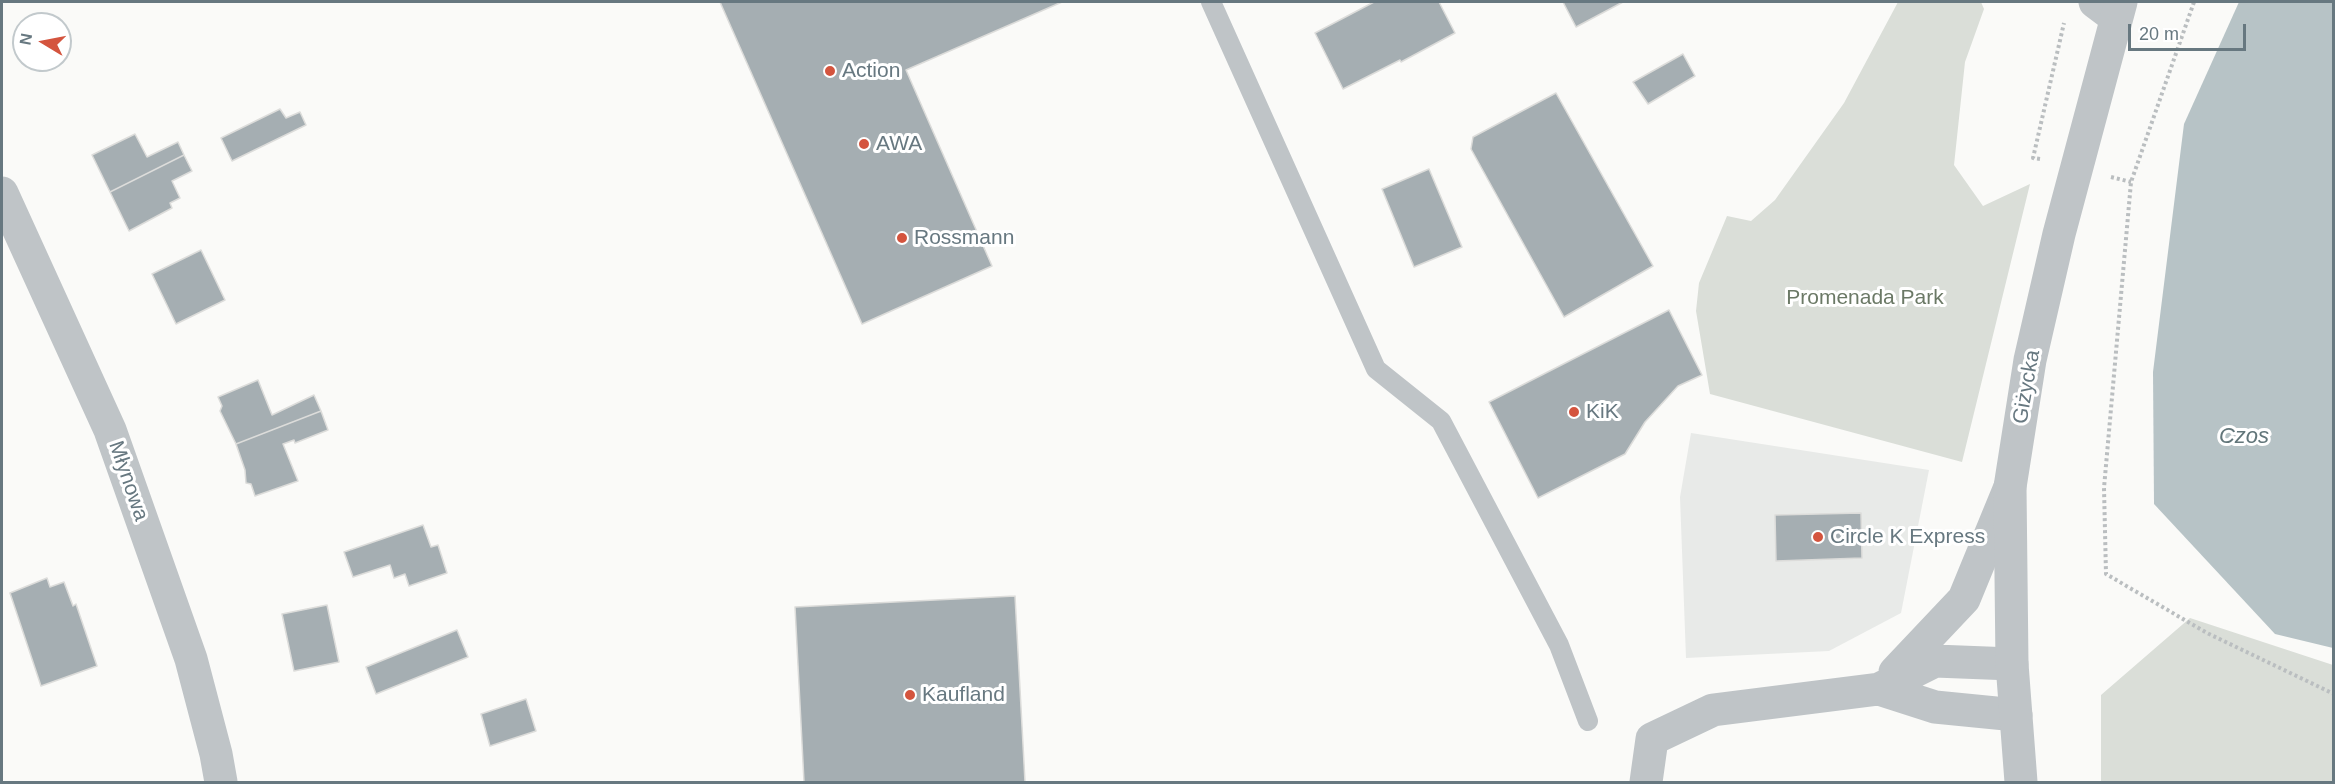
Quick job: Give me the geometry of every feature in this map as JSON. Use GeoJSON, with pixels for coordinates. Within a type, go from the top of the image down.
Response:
{"type":"FeatureCollection","features":[{"type":"Feature","properties":{"kind":"street","name":"Giżycka"},"geometry":{"type":"LineString","coordinates":[[2021,783],[2012,664],[2010,487],[2030,360],[2062,223],[2099,8]]}},
{"type":"Feature","properties":{"kind":"street","name":"Młynowa"},"geometry":{"type":"LineString","coordinates":[[2,193],[110,430],[190,659],[216,754],[221,783]]}},
{"type":"Feature","properties":{"kind":"street"},"geometry":{"type":"LineString","coordinates":[[1879,689],[1964,599],[2010,487]]}},
{"type":"Feature","properties":{"kind":"street"},"geometry":{"type":"LineString","coordinates":[[1646,783],[1652,740],[1713,710],[1879,689],[1935,662],[2012,664]]}},
{"type":"Feature","properties":{"kind":"street"},"geometry":{"type":"LineString","coordinates":[[1879,689],[1935,707],[2016,716]]}},
{"type":"Feature","properties":{"kind":"lane"},"geometry":{"type":"LineString","coordinates":[[1211,2],[1376,369],[1441,421],[1559,645],[1588,721]]}},
{"type":"Feature","properties":{"kind":"path"},"geometry":{"type":"LineString","coordinates":[[2194,2],[2131,182],[2104,488],[2106,574],[2207,633],[2334,694]]}},
{"type":"Feature","properties":{"kind":"path"},"geometry":{"type":"LineString","coordinates":[[2045,160],[2033,158],[2099,8]]}},
{"type":"Feature","properties":{"kind":"path"},"geometry":{"type":"LineString","coordinates":[[2101,175],[2131,182]]}},
{"type":"Feature","properties":{"kind":"shaded area"},"geometry":{"type":"Polygon","coordinates":[[[1691,433],[1929,470],[1901,613],[1829,651],[1686,658],[1680,497],[1691,433]]]}},
{"type":"Feature","properties":{"kind":"green space","name":"Promenada Park"},"geometry":{"type":"Polygon","coordinates":[[[1898,2],[1981,2],[1984,9],[1965,62],[1954,165],[1983,206],[2030,184],[1962,462],[1710,394],[1696,311],[1699,283],[1727,216],[1751,221],[1775,200],[1844,103],[1898,2]]]}},
{"type":"Feature","properties":{"kind":"green space"},"geometry":{"type":"Polygon","coordinates":[[[2190,618],[2333,665],[2333,782],[2101,782],[2101,695],[2190,618]]]}},
{"type":"Feature","properties":{"kind":"water","name":"Czos"},"geometry":{"type":"Polygon","coordinates":[[[2239,2],[2333,2],[2333,648],[2275,634],[2154,504],[2153,372],[2184,124],[2239,2]]]}},
{"type":"Feature","properties":{"kind":"building"},"geometry":{"type":"Polygon","coordinates":[[[720,2],[1062,2],[906,70],[992,266],[862,324],[720,2]]]}},
{"type":"Feature","properties":{"kind":"building"},"geometry":{"type":"Polygon","coordinates":[[[1374,2],[1439,2],[1455,33],[1343,89],[1315,33],[1374,2]]]}},
{"type":"Feature","properties":{"kind":"building"},"geometry":{"type":"Polygon","coordinates":[[[1563,2],[1623,2],[1576,27],[1563,2]]]}},
{"type":"Feature","properties":{"kind":"building"},"geometry":{"type":"Polygon","coordinates":[[[1683,54],[1695,76],[1648,104],[1633,82],[1683,54]]]}},
{"type":"Feature","properties":{"kind":"building"},"geometry":{"type":"Polygon","coordinates":[[[1556,93],[1653,266],[1564,317],[1471,149],[1473,137],[1556,93]]]}},
{"type":"Feature","properties":{"kind":"building"},"geometry":{"type":"Polygon","coordinates":[[[280,109],[286,118],[300,112],[306,125],[232,161],[221,138],[280,109]]]}},
{"type":"Feature","properties":{"kind":"building"},"geometry":{"type":"Polygon","coordinates":[[[135,134],[147,157],[178,142],[184,155],[110,192],[92,155],[135,134]]]}},
{"type":"Feature","properties":{"kind":"building"},"geometry":{"type":"Polygon","coordinates":[[[184,155],[192,171],[172,181],[180,198],[170,203],[172,208],[129,231],[110,192],[184,155]]]}},
{"type":"Feature","properties":{"kind":"building"},"geometry":{"type":"Polygon","coordinates":[[[1429,169],[1462,247],[1414,267],[1382,189],[1429,169]]]}},
{"type":"Feature","properties":{"kind":"building"},"geometry":{"type":"Polygon","coordinates":[[[201,250],[225,300],[176,324],[152,274],[201,250]]]}},
{"type":"Feature","properties":{"kind":"building","name":"KiK"},"geometry":{"type":"Polygon","coordinates":[[[1669,310],[1702,375],[1678,386],[1645,422],[1625,454],[1538,498],[1489,402],[1669,310]]]}},
{"type":"Feature","properties":{"kind":"building"},"geometry":{"type":"Polygon","coordinates":[[[258,380],[272,415],[314,395],[321,411],[236,444],[220,411],[222,406],[218,397],[258,380]]]}},
{"type":"Feature","properties":{"kind":"building"},"geometry":{"type":"Polygon","coordinates":[[[321,411],[328,430],[295,443],[294,440],[283,444],[298,481],[255,496],[251,484],[246,483],[245,470],[236,444],[321,411]]]}},
{"type":"Feature","properties":{"kind":"building","name":"Circle K Express"},"geometry":{"type":"Polygon","coordinates":[[[1861,513],[1862,558],[1776,561],[1775,515],[1861,513]]]}},
{"type":"Feature","properties":{"kind":"building"},"geometry":{"type":"Polygon","coordinates":[[[423,525],[431,547],[438,545],[447,573],[409,586],[405,574],[394,578],[390,565],[353,577],[344,552],[423,525]]]}},
{"type":"Feature","properties":{"kind":"building"},"geometry":{"type":"Polygon","coordinates":[[[47,578],[50,587],[64,582],[73,606],[76,604],[97,666],[41,686],[10,593],[47,578]]]}},
{"type":"Feature","properties":{"kind":"building","name":"Kaufland"},"geometry":{"type":"Polygon","coordinates":[[[1015,596],[1025,782],[804,782],[795,607],[1015,596]]]}},
{"type":"Feature","properties":{"kind":"building"},"geometry":{"type":"Polygon","coordinates":[[[327,605],[339,662],[294,671],[282,614],[327,605]]]}},
{"type":"Feature","properties":{"kind":"building"},"geometry":{"type":"Polygon","coordinates":[[[457,630],[468,657],[376,694],[366,667],[457,630]]]}},
{"type":"Feature","properties":{"kind":"building"},"geometry":{"type":"Polygon","coordinates":[[[526,699],[536,731],[490,746],[481,714],[526,699]]]}},
{"type":"Feature","properties":{"kind":"place","name":"Action"},"geometry":{"type":"Point","coordinates":[830,71]}},
{"type":"Feature","properties":{"kind":"place","name":"AWA"},"geometry":{"type":"Point","coordinates":[864,144]}},
{"type":"Feature","properties":{"kind":"place","name":"Rossmann"},"geometry":{"type":"Point","coordinates":[902,238]}},
{"type":"Feature","properties":{"kind":"place","name":"KiK"},"geometry":{"type":"Point","coordinates":[1574,412]}},
{"type":"Feature","properties":{"kind":"place","name":"Circle K Express"},"geometry":{"type":"Point","coordinates":[1818,537]}},
{"type":"Feature","properties":{"kind":"place","name":"Kaufland"},"geometry":{"type":"Point","coordinates":[910,695]}}]}
